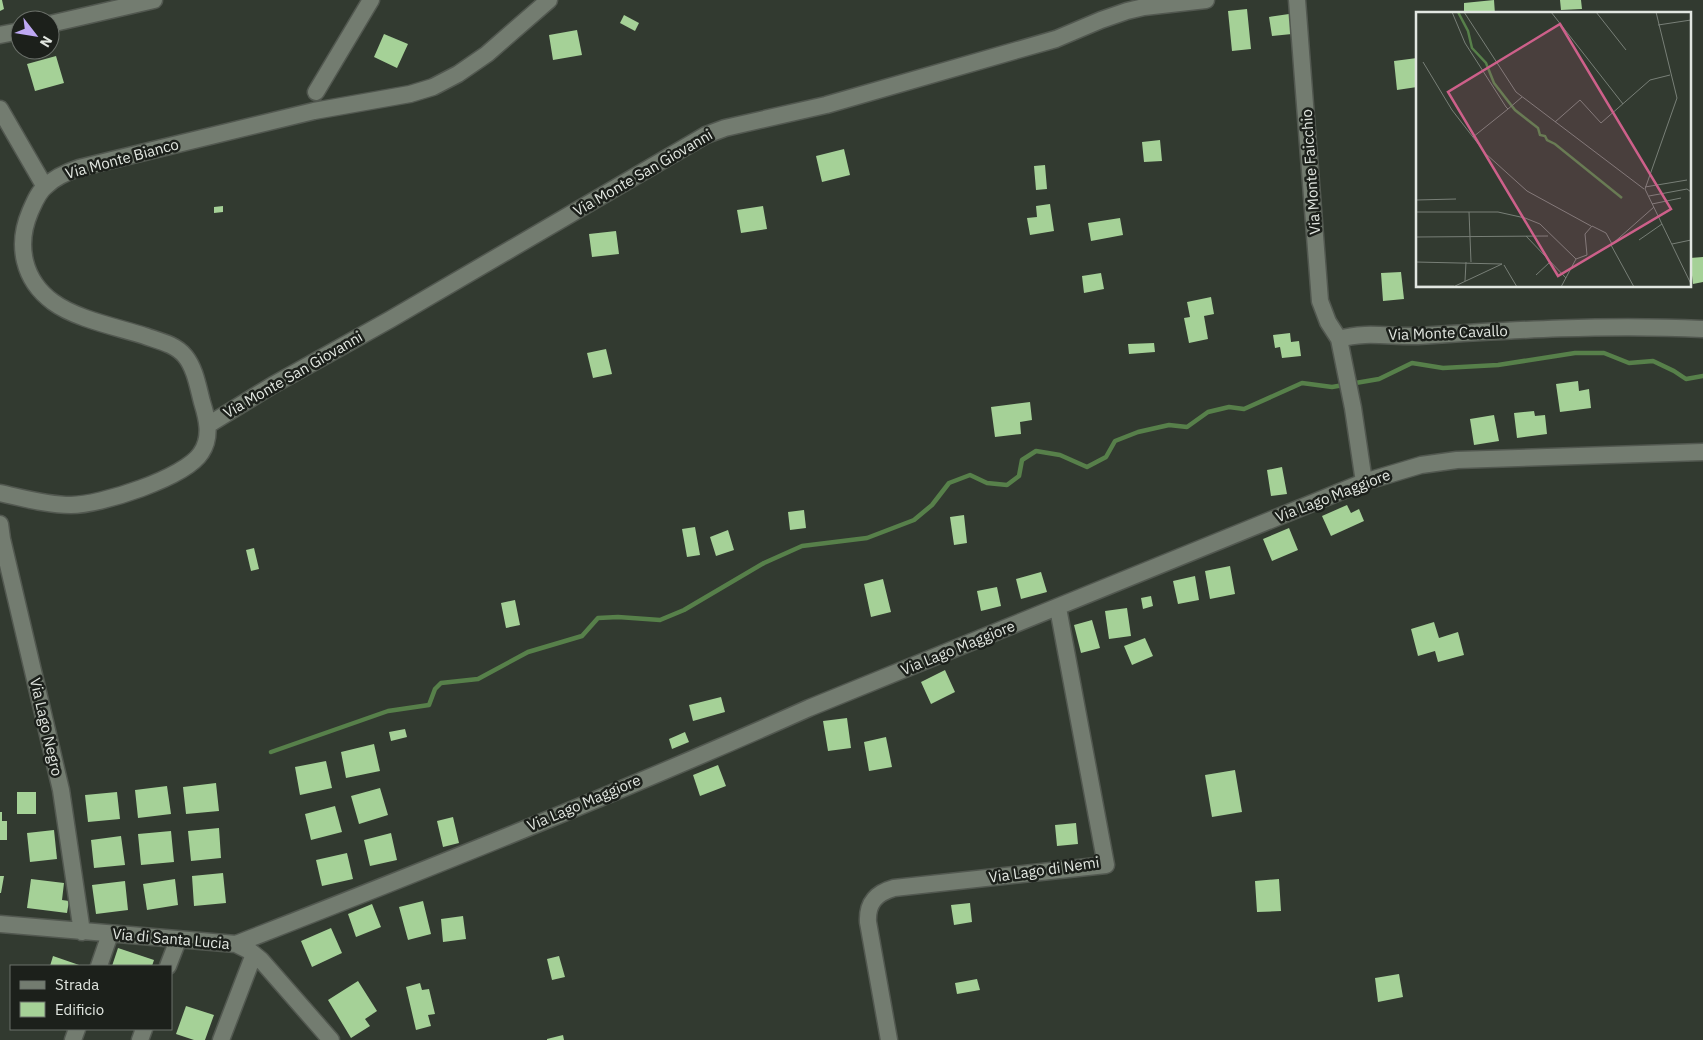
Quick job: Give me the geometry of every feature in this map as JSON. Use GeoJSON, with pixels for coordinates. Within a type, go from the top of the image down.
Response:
{"type":"FeatureCollection","features":[{"type":"Feature","properties":{"kind":"street"},"geometry":{"type":"LineString","coordinates":[[60,21],[131,3],[154,0]]}},
{"type":"Feature","properties":{"kind":"street"},"geometry":{"type":"LineString","coordinates":[[316,92],[371,0]]}},
{"type":"Feature","properties":{"kind":"street","name":"Via Monte Bianco"},"geometry":{"type":"LineString","coordinates":[[0,493],[56,504],[73,505],[88,503],[130,491],[175,474],[201,453],[208,435],[208,425],[192,369],[181,352],[166,343],[66,310],[46,296],[33,280],[24,260],[24,230],[32,207],[45,187],[56,178],[78,168],[314,111],[410,94],[433,87],[479,60],[549,0]]}},
{"type":"Feature","properties":{"kind":"street","name":"Via Monte San Giovanni"},"geometry":{"type":"LineString","coordinates":[[208,425],[674,152],[714,132],[826,105],[1056,39],[1127,10],[1206,0]]}},
{"type":"Feature","properties":{"kind":"street","name":"Via Monte Faicchio"},"geometry":{"type":"LineString","coordinates":[[1297,0],[1320,301],[1328,322],[1339,339]]}},
{"type":"Feature","properties":{"kind":"street"},"geometry":{"type":"LineString","coordinates":[[0,109],[45,187]]}},
{"type":"Feature","properties":{"kind":"street","name":"Via Monte Cavallo"},"geometry":{"type":"LineString","coordinates":[[1339,339],[1366,334],[1403,336],[1645,326],[1703,329]]}},
{"type":"Feature","properties":{"kind":"street"},"geometry":{"type":"LineString","coordinates":[[1339,339],[1353,408],[1364,482]]}},
{"type":"Feature","properties":{"kind":"street","name":"Via Lago Maggiore"},"geometry":{"type":"LineString","coordinates":[[236,944],[458,856],[809,708],[1364,482],[1421,465],[1448,461],[1703,452]]}},
{"type":"Feature","properties":{"kind":"street","name":"Via Lago Negro"},"geometry":{"type":"LineString","coordinates":[[0,524],[61,790],[82,932]]}},
{"type":"Feature","properties":{"kind":"street","name":"Via Lago di Nemi"},"geometry":{"type":"LineString","coordinates":[[889,1040],[868,922],[870,906],[873,899],[880,893],[894,888],[1106,865],[1058,608]]}},
{"type":"Feature","properties":{"kind":"street","name":"Via di Santa Lucia"},"geometry":{"type":"LineString","coordinates":[[0,924],[236,944],[254,954],[331,1040]]}},
{"type":"Feature","properties":{"kind":"street"},"geometry":{"type":"LineString","coordinates":[[99,965],[110,934]]}},
{"type":"Feature","properties":{"kind":"street"},"geometry":{"type":"LineString","coordinates":[[168,965],[178,940]]}},
{"type":"Feature","properties":{"kind":"street"},"geometry":{"type":"LineString","coordinates":[[221,1040],[254,954]]}},
{"type":"Feature","properties":{"kind":"building"},"geometry":{"type":"Polygon","coordinates":[[[0,0],[2,0],[4,9],[0,11],[0,0]]]}},
{"type":"Feature","properties":{"kind":"building"},"geometry":{"type":"Polygon","coordinates":[[[1494,0],[1495,12],[1464,12],[1464,3],[1494,0]]]}},
{"type":"Feature","properties":{"kind":"building"},"geometry":{"type":"Polygon","coordinates":[[[1560,0],[1581,0],[1582,9],[1561,10],[1560,0]]]}},
{"type":"Feature","properties":{"kind":"building"},"geometry":{"type":"Polygon","coordinates":[[[1247,9],[1251,49],[1232,51],[1228,11],[1247,9]]]}},
{"type":"Feature","properties":{"kind":"building"},"geometry":{"type":"Polygon","coordinates":[[[1289,14],[1292,34],[1272,36],[1269,17],[1289,14]]]}},
{"type":"Feature","properties":{"kind":"building"},"geometry":{"type":"Polygon","coordinates":[[[624,15],[639,23],[635,31],[620,23],[624,15]]]}},
{"type":"Feature","properties":{"kind":"building"},"geometry":{"type":"Polygon","coordinates":[[[577,30],[582,55],[553,60],[549,35],[577,30]]]}},
{"type":"Feature","properties":{"kind":"building"},"geometry":{"type":"Polygon","coordinates":[[[384,34],[408,44],[397,68],[374,57],[384,34]]]}},
{"type":"Feature","properties":{"kind":"building"},"geometry":{"type":"Polygon","coordinates":[[[1416,58],[1416,87],[1397,90],[1394,61],[1416,58]]]}},
{"type":"Feature","properties":{"kind":"building"},"geometry":{"type":"Polygon","coordinates":[[[42,60],[57,60],[64,83],[35,91],[27,64],[42,60]]]}},
{"type":"Feature","properties":{"kind":"building"},"geometry":{"type":"Polygon","coordinates":[[[1160,140],[1162,161],[1144,162],[1142,142],[1160,140]]]}},
{"type":"Feature","properties":{"kind":"building"},"geometry":{"type":"Polygon","coordinates":[[[844,149],[850,175],[822,182],[816,156],[844,149]]]}},
{"type":"Feature","properties":{"kind":"building"},"geometry":{"type":"Polygon","coordinates":[[[1045,165],[1047,189],[1036,190],[1034,166],[1045,165]]]}},
{"type":"Feature","properties":{"kind":"building"},"geometry":{"type":"Polygon","coordinates":[[[1050,204],[1054,231],[1030,235],[1027,218],[1037,217],[1036,206],[1050,204]]]}},
{"type":"Feature","properties":{"kind":"building"},"geometry":{"type":"Polygon","coordinates":[[[223,206],[223,212],[214,213],[214,207],[223,206]]]}},
{"type":"Feature","properties":{"kind":"building"},"geometry":{"type":"Polygon","coordinates":[[[763,206],[767,229],[741,233],[737,210],[763,206]]]}},
{"type":"Feature","properties":{"kind":"building"},"geometry":{"type":"Polygon","coordinates":[[[1120,218],[1123,235],[1091,241],[1088,223],[1120,218]]]}},
{"type":"Feature","properties":{"kind":"building"},"geometry":{"type":"Polygon","coordinates":[[[616,231],[619,254],[592,257],[589,234],[616,231]]]}},
{"type":"Feature","properties":{"kind":"building"},"geometry":{"type":"Polygon","coordinates":[[[1703,257],[1703,282],[1693,284],[1690,258],[1703,257]]]}},
{"type":"Feature","properties":{"kind":"building"},"geometry":{"type":"Polygon","coordinates":[[[1401,272],[1404,299],[1383,301],[1381,273],[1401,272]]]}},
{"type":"Feature","properties":{"kind":"building"},"geometry":{"type":"Polygon","coordinates":[[[1101,273],[1104,289],[1084,293],[1082,276],[1101,273]]]}},
{"type":"Feature","properties":{"kind":"building"},"geometry":{"type":"Polygon","coordinates":[[[1211,297],[1214,314],[1204,316],[1208,339],[1189,343],[1184,318],[1190,317],[1187,302],[1211,297]]]}},
{"type":"Feature","properties":{"kind":"building"},"geometry":{"type":"Polygon","coordinates":[[[1290,333],[1291,342],[1299,341],[1301,356],[1282,358],[1280,347],[1275,348],[1273,335],[1290,333]]]}},
{"type":"Feature","properties":{"kind":"building"},"geometry":{"type":"Polygon","coordinates":[[[1154,343],[1155,352],[1129,354],[1128,344],[1154,343]]]}},
{"type":"Feature","properties":{"kind":"building"},"geometry":{"type":"Polygon","coordinates":[[[606,349],[612,374],[593,378],[587,353],[606,349]]]}},
{"type":"Feature","properties":{"kind":"building"},"geometry":{"type":"Polygon","coordinates":[[[1578,381],[1579,391],[1589,389],[1591,408],[1560,412],[1556,384],[1578,381]]]}},
{"type":"Feature","properties":{"kind":"building"},"geometry":{"type":"Polygon","coordinates":[[[1030,402],[1032,420],[1020,422],[1021,434],[995,437],[991,407],[1030,402]]]}},
{"type":"Feature","properties":{"kind":"building"},"geometry":{"type":"Polygon","coordinates":[[[1534,411],[1535,416],[1545,415],[1547,434],[1517,438],[1514,413],[1534,411]]]}},
{"type":"Feature","properties":{"kind":"building"},"geometry":{"type":"Polygon","coordinates":[[[1494,415],[1499,441],[1474,445],[1470,419],[1494,415]]]}},
{"type":"Feature","properties":{"kind":"building"},"geometry":{"type":"Polygon","coordinates":[[[1282,467],[1287,494],[1271,496],[1267,470],[1282,467]]]}},
{"type":"Feature","properties":{"kind":"building"},"geometry":{"type":"Polygon","coordinates":[[[1347,505],[1351,513],[1359,509],[1364,521],[1331,536],[1322,516],[1347,505]]]}},
{"type":"Feature","properties":{"kind":"building"},"geometry":{"type":"Polygon","coordinates":[[[804,510],[806,528],[790,530],[788,512],[804,510]]]}},
{"type":"Feature","properties":{"kind":"building"},"geometry":{"type":"Polygon","coordinates":[[[964,515],[967,543],[954,545],[950,517],[964,515]]]}},
{"type":"Feature","properties":{"kind":"building"},"geometry":{"type":"Polygon","coordinates":[[[695,527],[700,555],[687,557],[682,529],[695,527]]]}},
{"type":"Feature","properties":{"kind":"building"},"geometry":{"type":"Polygon","coordinates":[[[1289,528],[1298,550],[1272,561],[1263,539],[1289,528]]]}},
{"type":"Feature","properties":{"kind":"building"},"geometry":{"type":"Polygon","coordinates":[[[728,530],[734,550],[716,556],[710,537],[728,530]]]}},
{"type":"Feature","properties":{"kind":"building"},"geometry":{"type":"Polygon","coordinates":[[[254,548],[259,569],[251,571],[246,550],[254,548]]]}},
{"type":"Feature","properties":{"kind":"building"},"geometry":{"type":"Polygon","coordinates":[[[1230,566],[1235,594],[1210,599],[1205,571],[1230,566]]]}},
{"type":"Feature","properties":{"kind":"building"},"geometry":{"type":"Polygon","coordinates":[[[1041,572],[1047,592],[1021,599],[1016,579],[1041,572]]]}},
{"type":"Feature","properties":{"kind":"building"},"geometry":{"type":"Polygon","coordinates":[[[1195,576],[1199,600],[1178,604],[1173,581],[1195,576]]]}},
{"type":"Feature","properties":{"kind":"building"},"geometry":{"type":"Polygon","coordinates":[[[883,579],[891,612],[871,617],[864,584],[883,579]]]}},
{"type":"Feature","properties":{"kind":"building"},"geometry":{"type":"Polygon","coordinates":[[[997,587],[1001,606],[981,611],[977,591],[997,587]]]}},
{"type":"Feature","properties":{"kind":"building"},"geometry":{"type":"Polygon","coordinates":[[[1151,596],[1153,606],[1143,609],[1141,598],[1151,596]]]}},
{"type":"Feature","properties":{"kind":"building"},"geometry":{"type":"Polygon","coordinates":[[[515,600],[520,625],[506,628],[501,603],[515,600]]]}},
{"type":"Feature","properties":{"kind":"building"},"geometry":{"type":"Polygon","coordinates":[[[1127,608],[1131,636],[1109,639],[1105,611],[1127,608]]]}},
{"type":"Feature","properties":{"kind":"building"},"geometry":{"type":"Polygon","coordinates":[[[1092,620],[1100,648],[1081,653],[1074,625],[1092,620]]]}},
{"type":"Feature","properties":{"kind":"building"},"geometry":{"type":"Polygon","coordinates":[[[1434,622],[1439,638],[1458,632],[1464,655],[1438,662],[1435,651],[1418,656],[1411,629],[1434,622]]]}},
{"type":"Feature","properties":{"kind":"building"},"geometry":{"type":"Polygon","coordinates":[[[1145,638],[1153,656],[1132,665],[1124,646],[1145,638]]]}},
{"type":"Feature","properties":{"kind":"building"},"geometry":{"type":"Polygon","coordinates":[[[945,670],[955,692],[931,704],[921,682],[945,670]]]}},
{"type":"Feature","properties":{"kind":"building"},"geometry":{"type":"Polygon","coordinates":[[[721,697],[725,712],[693,721],[689,705],[721,697]]]}},
{"type":"Feature","properties":{"kind":"building"},"geometry":{"type":"Polygon","coordinates":[[[847,718],[851,748],[828,751],[823,721],[847,718]]]}},
{"type":"Feature","properties":{"kind":"building"},"geometry":{"type":"Polygon","coordinates":[[[405,729],[407,737],[391,741],[389,732],[405,729]]]}},
{"type":"Feature","properties":{"kind":"building"},"geometry":{"type":"Polygon","coordinates":[[[685,732],[689,742],[672,749],[669,739],[685,732]]]}},
{"type":"Feature","properties":{"kind":"building"},"geometry":{"type":"Polygon","coordinates":[[[886,737],[892,767],[869,771],[864,742],[886,737]]]}},
{"type":"Feature","properties":{"kind":"building"},"geometry":{"type":"Polygon","coordinates":[[[374,744],[380,771],[346,778],[341,752],[374,744]]]}},
{"type":"Feature","properties":{"kind":"building"},"geometry":{"type":"Polygon","coordinates":[[[326,761],[332,788],[300,795],[295,767],[326,761]]]}},
{"type":"Feature","properties":{"kind":"building"},"geometry":{"type":"Polygon","coordinates":[[[718,765],[726,786],[700,796],[693,775],[718,765]]]}},
{"type":"Feature","properties":{"kind":"building"},"geometry":{"type":"Polygon","coordinates":[[[1235,770],[1242,812],[1212,817],[1205,775],[1235,770]]]}},
{"type":"Feature","properties":{"kind":"building"},"geometry":{"type":"Polygon","coordinates":[[[216,783],[219,811],[186,814],[183,787],[216,783]]]}},
{"type":"Feature","properties":{"kind":"building"},"geometry":{"type":"Polygon","coordinates":[[[167,786],[171,814],[138,818],[135,790],[167,786]]]}},
{"type":"Feature","properties":{"kind":"building"},"geometry":{"type":"Polygon","coordinates":[[[380,788],[388,815],[359,824],[351,796],[380,788]]]}},
{"type":"Feature","properties":{"kind":"building"},"geometry":{"type":"Polygon","coordinates":[[[17,792],[36,792],[36,814],[17,814],[17,792]]]}},
{"type":"Feature","properties":{"kind":"building"},"geometry":{"type":"Polygon","coordinates":[[[117,792],[120,819],[88,822],[85,795],[117,792]]]}},
{"type":"Feature","properties":{"kind":"building"},"geometry":{"type":"Polygon","coordinates":[[[335,806],[342,832],[311,840],[305,814],[335,806]]]}},
{"type":"Feature","properties":{"kind":"building"},"geometry":{"type":"Polygon","coordinates":[[[0,812],[2,812],[2,821],[7,821],[7,840],[0,840],[0,812]]]}},
{"type":"Feature","properties":{"kind":"building"},"geometry":{"type":"Polygon","coordinates":[[[453,817],[459,843],[443,847],[437,821],[453,817]]]}},
{"type":"Feature","properties":{"kind":"building"},"geometry":{"type":"Polygon","coordinates":[[[1076,823],[1078,844],[1057,846],[1055,825],[1076,823]]]}},
{"type":"Feature","properties":{"kind":"building"},"geometry":{"type":"Polygon","coordinates":[[[219,828],[221,858],[191,861],[188,831],[219,828]]]}},
{"type":"Feature","properties":{"kind":"building"},"geometry":{"type":"Polygon","coordinates":[[[54,830],[57,859],[30,862],[27,833],[54,830]]]}},
{"type":"Feature","properties":{"kind":"building"},"geometry":{"type":"Polygon","coordinates":[[[171,831],[174,862],[141,865],[138,834],[171,831]]]}},
{"type":"Feature","properties":{"kind":"building"},"geometry":{"type":"Polygon","coordinates":[[[391,833],[397,860],[370,866],[364,840],[391,833]]]}},
{"type":"Feature","properties":{"kind":"building"},"geometry":{"type":"Polygon","coordinates":[[[121,836],[125,865],[94,868],[91,840],[121,836]]]}},
{"type":"Feature","properties":{"kind":"building"},"geometry":{"type":"Polygon","coordinates":[[[347,853],[353,879],[322,886],[316,860],[347,853]]]}},
{"type":"Feature","properties":{"kind":"building"},"geometry":{"type":"Polygon","coordinates":[[[223,873],[226,903],[194,906],[192,876],[223,873]]]}},
{"type":"Feature","properties":{"kind":"building"},"geometry":{"type":"Polygon","coordinates":[[[0,876],[4,876],[1,893],[0,893],[0,876]]]}},
{"type":"Feature","properties":{"kind":"building"},"geometry":{"type":"Polygon","coordinates":[[[31,879],[64,883],[62,900],[69,901],[67,913],[27,908],[31,879]]]}},
{"type":"Feature","properties":{"kind":"building"},"geometry":{"type":"Polygon","coordinates":[[[175,879],[178,905],[147,910],[143,884],[175,879]]]}},
{"type":"Feature","properties":{"kind":"building"},"geometry":{"type":"Polygon","coordinates":[[[1279,879],[1281,911],[1257,912],[1255,881],[1279,879]]]}},
{"type":"Feature","properties":{"kind":"building"},"geometry":{"type":"Polygon","coordinates":[[[125,881],[128,910],[96,914],[92,885],[125,881]]]}},
{"type":"Feature","properties":{"kind":"building"},"geometry":{"type":"Polygon","coordinates":[[[423,901],[431,934],[408,940],[399,907],[423,901]]]}},
{"type":"Feature","properties":{"kind":"building"},"geometry":{"type":"Polygon","coordinates":[[[970,903],[972,922],[954,925],[951,905],[970,903]]]}},
{"type":"Feature","properties":{"kind":"building"},"geometry":{"type":"Polygon","coordinates":[[[372,904],[381,927],[356,937],[348,914],[372,904]]]}},
{"type":"Feature","properties":{"kind":"building"},"geometry":{"type":"Polygon","coordinates":[[[463,916],[466,939],[443,942],[441,919],[463,916]]]}},
{"type":"Feature","properties":{"kind":"building"},"geometry":{"type":"Polygon","coordinates":[[[331,928],[342,953],[312,967],[301,941],[331,928]]]}},
{"type":"Feature","properties":{"kind":"building"},"geometry":{"type":"Polygon","coordinates":[[[118,948],[154,960],[152,965],[112,965],[118,948]]]}},
{"type":"Feature","properties":{"kind":"building"},"geometry":{"type":"Polygon","coordinates":[[[53,956],[79,965],[50,965],[53,956]]]}},
{"type":"Feature","properties":{"kind":"building"},"geometry":{"type":"Polygon","coordinates":[[[559,956],[565,977],[552,980],[547,959],[559,956]]]}},
{"type":"Feature","properties":{"kind":"building"},"geometry":{"type":"Polygon","coordinates":[[[1399,974],[1403,997],[1378,1002],[1375,978],[1399,974]]]}},
{"type":"Feature","properties":{"kind":"building"},"geometry":{"type":"Polygon","coordinates":[[[977,979],[980,990],[957,994],[955,983],[977,979]]]}},
{"type":"Feature","properties":{"kind":"building"},"geometry":{"type":"Polygon","coordinates":[[[358,981],[377,1011],[365,1019],[370,1026],[351,1038],[328,1000],[358,981]]]}},
{"type":"Feature","properties":{"kind":"building"},"geometry":{"type":"Polygon","coordinates":[[[420,983],[422,990],[429,989],[435,1014],[428,1015],[431,1026],[416,1030],[406,987],[420,983]]]}},
{"type":"Feature","properties":{"kind":"building"},"geometry":{"type":"Polygon","coordinates":[[[186,1006],[214,1015],[205,1040],[194,1040],[176,1034],[186,1006]]]}},
{"type":"Feature","properties":{"kind":"building"},"geometry":{"type":"Polygon","coordinates":[[[563,1035],[564,1040],[547,1040],[547,1039],[563,1035]]]}},
{"type":"Feature","properties":{"kind":"waterway"},"geometry":{"type":"LineString","coordinates":[[271,752],[388,711],[429,705],[435,689],[441,683],[478,679],[528,652],[582,636],[598,618],[618,617],[660,620],[684,610],[764,563],[802,546],[867,538],[914,520],[932,505],[949,483],[970,475],[987,483],[1007,485],[1019,476],[1022,460],[1036,451],[1060,455],[1087,467],[1106,457],[1115,441],[1138,432],[1169,425],[1187,427],[1208,412],[1229,407],[1244,409],[1302,383],[1332,387],[1379,379],[1412,363],[1443,368],[1498,365],[1575,353],[1604,353],[1629,363],[1653,361],[1686,379],[1703,376]]}}]}
